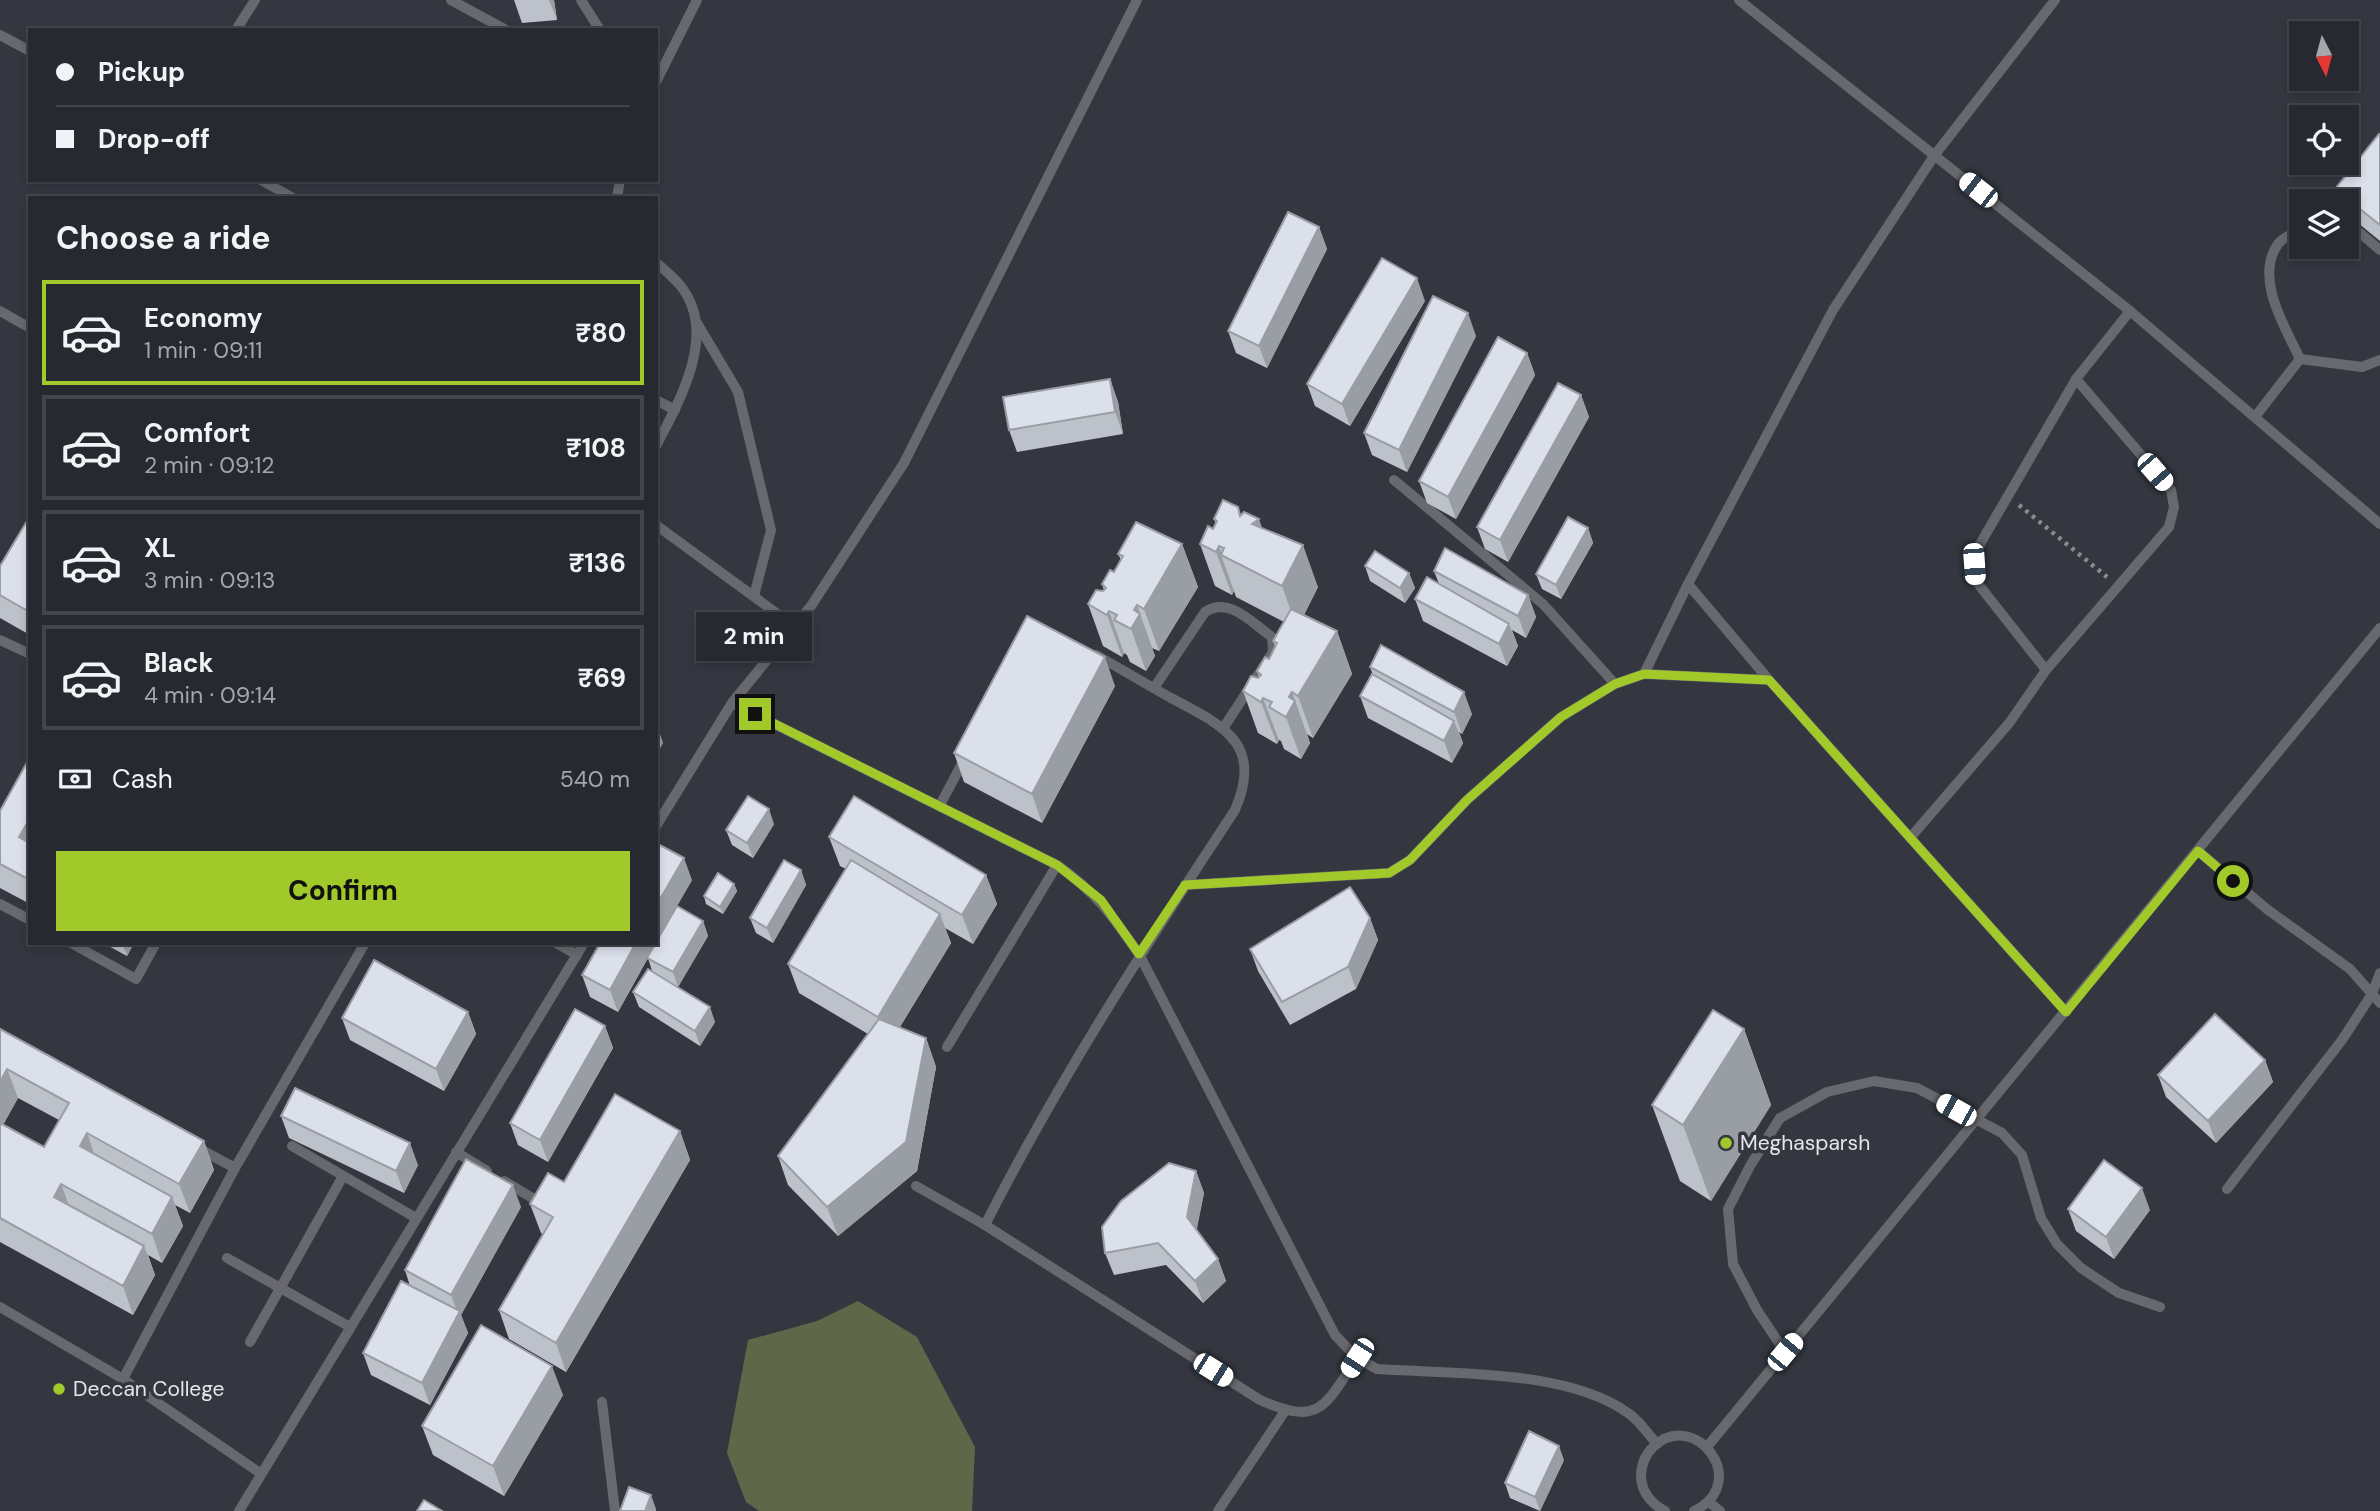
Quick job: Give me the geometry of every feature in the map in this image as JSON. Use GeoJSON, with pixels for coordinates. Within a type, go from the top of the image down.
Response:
{"type":"FeatureCollection","features":[{"type":"Feature","properties":{"kind":"lane"},"geometry":{"type":"LineString","coordinates":[[237,28],[255,0]]}},
{"type":"Feature","properties":{"kind":"lane"},"geometry":{"type":"LineString","coordinates":[[451,0],[502,28]]}},
{"type":"Feature","properties":{"kind":"lane"},"geometry":{"type":"LineString","coordinates":[[581,0],[599,28]]}},
{"type":"Feature","properties":{"kind":"lane"},"geometry":{"type":"LineString","coordinates":[[658,78],[697,0]]}},
{"type":"Feature","properties":{"kind":"lane"},"geometry":{"type":"LineString","coordinates":[[658,823],[732,703],[811,606],[904,463],[1137,0]]}},
{"type":"Feature","properties":{"kind":"lane"},"geometry":{"type":"LineString","coordinates":[[1739,0],[2130,311],[2380,524]]}},
{"type":"Feature","properties":{"kind":"lane"},"geometry":{"type":"LineString","coordinates":[[1644,674],[1688,584],[1833,310],[1934,156],[2055,0]]}},
{"type":"Feature","properties":{"kind":"lane"},"geometry":{"type":"LineString","coordinates":[[0,35],[28,50]]}},
{"type":"Feature","properties":{"kind":"lane"},"geometry":{"type":"LineString","coordinates":[[265,182],[289,196]]}},
{"type":"Feature","properties":{"kind":"lane"},"geometry":{"type":"LineString","coordinates":[[2359,233],[2380,250]]}},
{"type":"Feature","properties":{"kind":"lane"},"geometry":{"type":"LineString","coordinates":[[2289,236],[2279,242],[2269,262],[2271,287],[2282,322],[2300,359]]}},
{"type":"Feature","properties":{"kind":"lane"},"geometry":{"type":"LineString","coordinates":[[658,264],[684,290],[697,323],[738,391],[771,530],[754,596]]}},
{"type":"Feature","properties":{"kind":"lane"},"geometry":{"type":"LineString","coordinates":[[0,311],[28,327]]}},
{"type":"Feature","properties":{"kind":"lane"},"geometry":{"type":"LineString","coordinates":[[2046,670],[1975,580],[1974,564],[1980,544],[2076,379],[2130,311]]}},
{"type":"Feature","properties":{"kind":"lane"},"geometry":{"type":"LineString","coordinates":[[658,442],[675,410],[695,352],[697,323]]}},
{"type":"Feature","properties":{"kind":"lane"},"geometry":{"type":"LineString","coordinates":[[2255,417],[2300,359]]}},
{"type":"Feature","properties":{"kind":"lane"},"geometry":{"type":"LineString","coordinates":[[2300,359],[2362,367],[2380,360]]}},
{"type":"Feature","properties":{"kind":"lane"},"geometry":{"type":"LineString","coordinates":[[1910,838],[2010,722],[2046,670],[2169,527],[2174,507],[2171,490],[2076,379]]}},
{"type":"Feature","properties":{"kind":"lane"},"geometry":{"type":"LineString","coordinates":[[658,401],[675,410]]}},
{"type":"Feature","properties":{"kind":"lane"},"geometry":{"type":"LineString","coordinates":[[1394,480],[1543,604],[1615,684]]}},
{"type":"Feature","properties":{"kind":"lane"},"geometry":{"type":"LineString","coordinates":[[658,526],[794,626]]}},
{"type":"Feature","properties":{"kind":"lane"},"geometry":{"type":"LineString","coordinates":[[1688,584],[1769,680],[2066,1012]]}},
{"type":"Feature","properties":{"kind":"lane"},"geometry":{"type":"LineString","coordinates":[[1154,688],[1205,612],[1216,605],[1228,606],[1272,638],[1273,652],[1224,727]]}},
{"type":"Feature","properties":{"kind":"lane"},"geometry":{"type":"LineString","coordinates":[[1707,1447],[2380,628]]}},
{"type":"Feature","properties":{"kind":"lane"},"geometry":{"type":"LineString","coordinates":[[0,640],[28,653]]}},
{"type":"Feature","properties":{"kind":"lane"},"geometry":{"type":"LineString","coordinates":[[985,1225],[1016,1165],[1139,954],[1235,810],[1243,792],[1244,772],[1240,753],[1224,727],[1081,647]]}},
{"type":"Feature","properties":{"kind":"lane"},"geometry":{"type":"LineString","coordinates":[[1185,885],[1389,873],[1410,860],[1467,800],[1561,717],[1615,684],[1644,674],[1769,680]]}},
{"type":"Feature","properties":{"kind":"lane"},"geometry":{"type":"LineString","coordinates":[[732,703],[1057,865],[1101,900],[1139,954],[1335,1335],[1357,1358],[1377,1369],[1536,1380],[1572,1388],[1629,1413],[1657,1444]]}},
{"type":"Feature","properties":{"kind":"lane"},"geometry":{"type":"LineString","coordinates":[[940,805],[972,744]]}},
{"type":"Feature","properties":{"kind":"lane"},"geometry":{"type":"LineString","coordinates":[[2198,851],[2268,910],[2350,969],[2376,999]]}},
{"type":"Feature","properties":{"kind":"lane"},"geometry":{"type":"LineString","coordinates":[[947,1048],[1057,865]]}},
{"type":"Feature","properties":{"kind":"lane"},"geometry":{"type":"LineString","coordinates":[[0,904],[28,919]]}},
{"type":"Feature","properties":{"kind":"lane"},"geometry":{"type":"LineString","coordinates":[[75,945],[136,979],[155,945]]}},
{"type":"Feature","properties":{"kind":"lane"},"geometry":{"type":"LineString","coordinates":[[123,1379],[235,1168],[364,945]]}},
{"type":"Feature","properties":{"kind":"lane"},"geometry":{"type":"LineString","coordinates":[[559,945],[577,956]]}},
{"type":"Feature","properties":{"kind":"lane"},"geometry":{"type":"LineString","coordinates":[[239,1511],[583,945]]}},
{"type":"Feature","properties":{"kind":"lane"},"geometry":{"type":"LineString","coordinates":[[2227,1189],[2376,999],[2380,973]]}},
{"type":"Feature","properties":{"kind":"lane"},"geometry":{"type":"LineString","coordinates":[[1785,1352],[1757,1310],[1733,1264],[1728,1209],[1750,1166],[1780,1118],[1827,1092],[1874,1081],[1917,1088],[2002,1133],[2022,1155],[2041,1218],[2057,1244],[2081,1268],[2119,1293],[2160,1307]]}},
{"type":"Feature","properties":{"kind":"lane"},"geometry":{"type":"LineString","coordinates":[[188,1142],[235,1168]]}},
{"type":"Feature","properties":{"kind":"lane"},"geometry":{"type":"LineString","coordinates":[[292,1146],[416,1218]]}},
{"type":"Feature","properties":{"kind":"lane"},"geometry":{"type":"LineString","coordinates":[[456,1152],[546,1207]]}},
{"type":"Feature","properties":{"kind":"lane"},"geometry":{"type":"LineString","coordinates":[[250,1342],[343,1176]]}},
{"type":"Feature","properties":{"kind":"lane"},"geometry":{"type":"LineString","coordinates":[[916,1186],[985,1225],[1259,1400],[1285,1411],[1306,1413],[1326,1405],[1357,1358]]}},
{"type":"Feature","properties":{"kind":"lane"},"geometry":{"type":"LineString","coordinates":[[227,1258],[350,1327]]}},
{"type":"Feature","properties":{"kind":"lane"},"geometry":{"type":"LineString","coordinates":[[0,1307],[123,1379],[260,1473]]}},
{"type":"Feature","properties":{"kind":"lane"},"geometry":{"type":"LineString","coordinates":[[601,1402],[615,1511]]}},
{"type":"Feature","properties":{"kind":"lane"},"geometry":{"type":"LineString","coordinates":[[1218,1511],[1285,1411]]}},
{"type":"Feature","properties":{"kind":"lane"},"geometry":{"type":"LineString","coordinates":[[1665,1511],[1650,1507],[1644,1491],[1642,1469],[1647,1455],[1657,1444],[1671,1437],[1686,1437],[1707,1447],[1715,1459],[1719,1474],[1717,1489],[1709,1502],[1694,1511]]}},
{"type":"Feature","properties":{"kind":"lane"},"geometry":{"type":"LineString","coordinates":[[1709,1502],[1720,1511]]}},
{"type":"Feature","properties":{"kind":"path"},"geometry":{"type":"LineString","coordinates":[[2008,495],[2118,587]]}},
{"type":"Feature","properties":{"kind":"shaded area"},"geometry":{"type":"Polygon","coordinates":[[[858,1301],[917,1337],[975,1447],[972,1511],[759,1511],[746,1502],[727,1453],[748,1340],[817,1321],[858,1301]]]}},
{"type":"Feature","properties":{"kind":"building"},"geometry":{"type":"Polygon","coordinates":[[[2379,134],[2380,225],[2359,208],[2359,189],[2335,189],[2346,175],[2359,175],[2359,159],[2379,134]]]}},
{"type":"Feature","properties":{"kind":"building"},"geometry":{"type":"Polygon","coordinates":[[[1288,212],[1319,227],[1259,346],[1228,331],[1288,212]]]}},
{"type":"Feature","properties":{"kind":"building"},"geometry":{"type":"Polygon","coordinates":[[[1382,258],[1417,278],[1342,404],[1307,384],[1382,258]]]}},
{"type":"Feature","properties":{"kind":"building"},"geometry":{"type":"Polygon","coordinates":[[[1433,296],[1468,313],[1399,450],[1364,433],[1433,296]]]}},
{"type":"Feature","properties":{"kind":"building"},"geometry":{"type":"Polygon","coordinates":[[[1498,337],[1527,353],[1448,497],[1419,481],[1498,337]]]}},
{"type":"Feature","properties":{"kind":"building"},"geometry":{"type":"Polygon","coordinates":[[[1110,379],[1115,412],[1009,430],[1003,397],[1110,379]]]}},
{"type":"Feature","properties":{"kind":"building"},"geometry":{"type":"Polygon","coordinates":[[[1558,383],[1581,395],[1500,540],[1477,527],[1558,383]]]}},
{"type":"Feature","properties":{"kind":"building"},"geometry":{"type":"Polygon","coordinates":[[[1223,500],[1238,507],[1240,516],[1244,512],[1259,519],[1252,524],[1303,545],[1282,586],[1221,555],[1224,548],[1219,546],[1216,552],[1200,544],[1208,526],[1213,529],[1217,521],[1214,519],[1223,500]]]}},
{"type":"Feature","properties":{"kind":"building"},"geometry":{"type":"Polygon","coordinates":[[[1568,517],[1588,528],[1556,585],[1536,574],[1568,517]]]}},
{"type":"Feature","properties":{"kind":"building"},"geometry":{"type":"Polygon","coordinates":[[[28,519],[26,610],[0,595],[0,566],[28,519]]]}},
{"type":"Feature","properties":{"kind":"building"},"geometry":{"type":"Polygon","coordinates":[[[1136,522],[1182,544],[1144,609],[1137,605],[1134,610],[1140,614],[1131,629],[1114,620],[1117,615],[1109,611],[1107,615],[1088,604],[1096,590],[1103,591],[1106,588],[1102,584],[1110,570],[1114,572],[1123,556],[1118,554],[1136,522]]]}},
{"type":"Feature","properties":{"kind":"building"},"geometry":{"type":"Polygon","coordinates":[[[1445,548],[1528,595],[1518,616],[1434,571],[1445,548]]]}},
{"type":"Feature","properties":{"kind":"building"},"geometry":{"type":"Polygon","coordinates":[[[1375,551],[1409,573],[1400,588],[1365,566],[1375,551]]]}},
{"type":"Feature","properties":{"kind":"building"},"geometry":{"type":"Polygon","coordinates":[[[1427,577],[1509,624],[1499,644],[1415,599],[1427,577]]]}},
{"type":"Feature","properties":{"kind":"building"},"geometry":{"type":"Polygon","coordinates":[[[1291,609],[1337,631],[1298,696],[1292,692],[1289,697],[1295,701],[1286,717],[1269,707],[1272,702],[1263,698],[1261,702],[1243,691],[1251,676],[1258,678],[1261,675],[1257,671],[1265,657],[1269,659],[1277,643],[1273,641],[1291,609]]]}},
{"type":"Feature","properties":{"kind":"building"},"geometry":{"type":"Polygon","coordinates":[[[1027,616],[1105,657],[1032,794],[954,753],[1027,616]]]}},
{"type":"Feature","properties":{"kind":"building"},"geometry":{"type":"Polygon","coordinates":[[[1381,645],[1464,692],[1454,712],[1370,667],[1381,645]]]}},
{"type":"Feature","properties":{"kind":"building"},"geometry":{"type":"Polygon","coordinates":[[[1372,674],[1454,721],[1444,741],[1360,696],[1372,674]]]}},
{"type":"Feature","properties":{"kind":"building"},"geometry":{"type":"Polygon","coordinates":[[[28,761],[28,821],[19,837],[28,842],[28,879],[0,864],[0,811],[28,761]]]}},
{"type":"Feature","properties":{"kind":"building"},"geometry":{"type":"Polygon","coordinates":[[[748,796],[769,809],[747,843],[726,830],[748,796]]]}},
{"type":"Feature","properties":{"kind":"building"},"geometry":{"type":"Polygon","coordinates":[[[854,796],[986,875],[962,915],[829,837],[854,796]]]}},
{"type":"Feature","properties":{"kind":"building"},"geometry":{"type":"Polygon","coordinates":[[[658,844],[684,858],[658,903],[658,844]]]}},
{"type":"Feature","properties":{"kind":"building"},"geometry":{"type":"Polygon","coordinates":[[[784,860],[801,870],[767,928],[750,918],[784,860]]]}},
{"type":"Feature","properties":{"kind":"building"},"geometry":{"type":"Polygon","coordinates":[[[851,860],[940,914],[878,1017],[788,964],[851,860]]]}},
{"type":"Feature","properties":{"kind":"building"},"geometry":{"type":"Polygon","coordinates":[[[718,873],[734,884],[720,907],[704,896],[718,873]]]}},
{"type":"Feature","properties":{"kind":"building"},"geometry":{"type":"Polygon","coordinates":[[[1350,887],[1370,918],[1348,967],[1282,1002],[1250,949],[1350,887]]]}},
{"type":"Feature","properties":{"kind":"building"},"geometry":{"type":"Polygon","coordinates":[[[677,906],[703,921],[673,972],[647,958],[654,945],[658,945],[658,939],[677,906]]]}},
{"type":"Feature","properties":{"kind":"building"},"geometry":{"type":"Polygon","coordinates":[[[599,945],[635,945],[610,990],[582,975],[599,945]]]}},
{"type":"Feature","properties":{"kind":"building"},"geometry":{"type":"Polygon","coordinates":[[[374,960],[468,1012],[436,1069],[342,1018],[374,960]]]}},
{"type":"Feature","properties":{"kind":"building"},"geometry":{"type":"Polygon","coordinates":[[[648,969],[710,1007],[695,1031],[633,992],[648,969]]]}},
{"type":"Feature","properties":{"kind":"building"},"geometry":{"type":"Polygon","coordinates":[[[575,1009],[605,1026],[540,1140],[510,1123],[575,1009]]]}},
{"type":"Feature","properties":{"kind":"building"},"geometry":{"type":"Polygon","coordinates":[[[1713,1010],[1744,1029],[1683,1125],[1652,1105],[1713,1010]]]}},
{"type":"Feature","properties":{"kind":"building"},"geometry":{"type":"Polygon","coordinates":[[[2215,1014],[2265,1060],[2208,1121],[2158,1075],[2215,1014]]]}},
{"type":"Feature","properties":{"kind":"building"},"geometry":{"type":"Polygon","coordinates":[[[879,1019],[926,1038],[906,1142],[827,1207],[778,1156],[879,1019]]]}},
{"type":"Feature","properties":{"kind":"building"},"geometry":{"type":"Polygon","coordinates":[[[0,1029],[204,1141],[179,1184],[87,1133],[80,1146],[172,1197],[152,1234],[61,1184],[54,1197],[144,1246],[123,1286],[0,1218],[0,1123],[44,1147],[69,1103],[7,1069],[0,1082],[0,1029]]]}},
{"type":"Feature","properties":{"kind":"building"},"geometry":{"type":"Polygon","coordinates":[[[295,1088],[410,1143],[396,1171],[281,1116],[295,1088]]]}},
{"type":"Feature","properties":{"kind":"building"},"geometry":{"type":"Polygon","coordinates":[[[615,1094],[680,1131],[556,1343],[499,1310],[553,1217],[530,1204],[548,1173],[564,1182],[615,1094]]]}},
{"type":"Feature","properties":{"kind":"building"},"geometry":{"type":"Polygon","coordinates":[[[466,1159],[513,1185],[451,1295],[405,1270],[466,1159]]]}},
{"type":"Feature","properties":{"kind":"building"},"geometry":{"type":"Polygon","coordinates":[[[2104,1160],[2142,1188],[2106,1237],[2068,1209],[2104,1160]]]}},
{"type":"Feature","properties":{"kind":"building"},"geometry":{"type":"Polygon","coordinates":[[[1169,1163],[1196,1171],[1187,1217],[1218,1259],[1195,1281],[1158,1243],[1105,1253],[1102,1227],[1121,1201],[1169,1163]]]}},
{"type":"Feature","properties":{"kind":"building"},"geometry":{"type":"Polygon","coordinates":[[[401,1281],[460,1311],[422,1383],[363,1353],[401,1281]]]}},
{"type":"Feature","properties":{"kind":"building"},"geometry":{"type":"Polygon","coordinates":[[[481,1325],[552,1366],[493,1466],[422,1426],[481,1325]]]}},
{"type":"Feature","properties":{"kind":"building"},"geometry":{"type":"Polygon","coordinates":[[[1529,1431],[1559,1446],[1535,1497],[1505,1483],[1529,1431]]]}},
{"type":"Feature","properties":{"kind":"building"},"geometry":{"type":"Polygon","coordinates":[[[629,1487],[651,1495],[645,1511],[620,1511],[629,1487]]]}},
{"type":"Feature","properties":{"kind":"building"},"geometry":{"type":"Polygon","coordinates":[[[424,1500],[442,1511],[417,1511],[424,1500]]]}},
{"type":"Feature","properties":{"kind":"place","name":"Meghasparsh"},"geometry":{"type":"Point","coordinates":[1726,1143]}},
{"type":"Feature","properties":{"kind":"place","name":"Deccan College"},"geometry":{"type":"Point","coordinates":[59,1389]}},
{"type":"Feature","properties":{"kind":"route"},"geometry":{"type":"LineString","coordinates":[[755,714],[1057,865],[1101,900],[1139,954],[1185,885],[1389,873],[1410,860],[1467,800],[1561,717],[1615,684],[1644,674],[1769,680],[2066,1012],[2198,851],[2233,881]]}}]}
